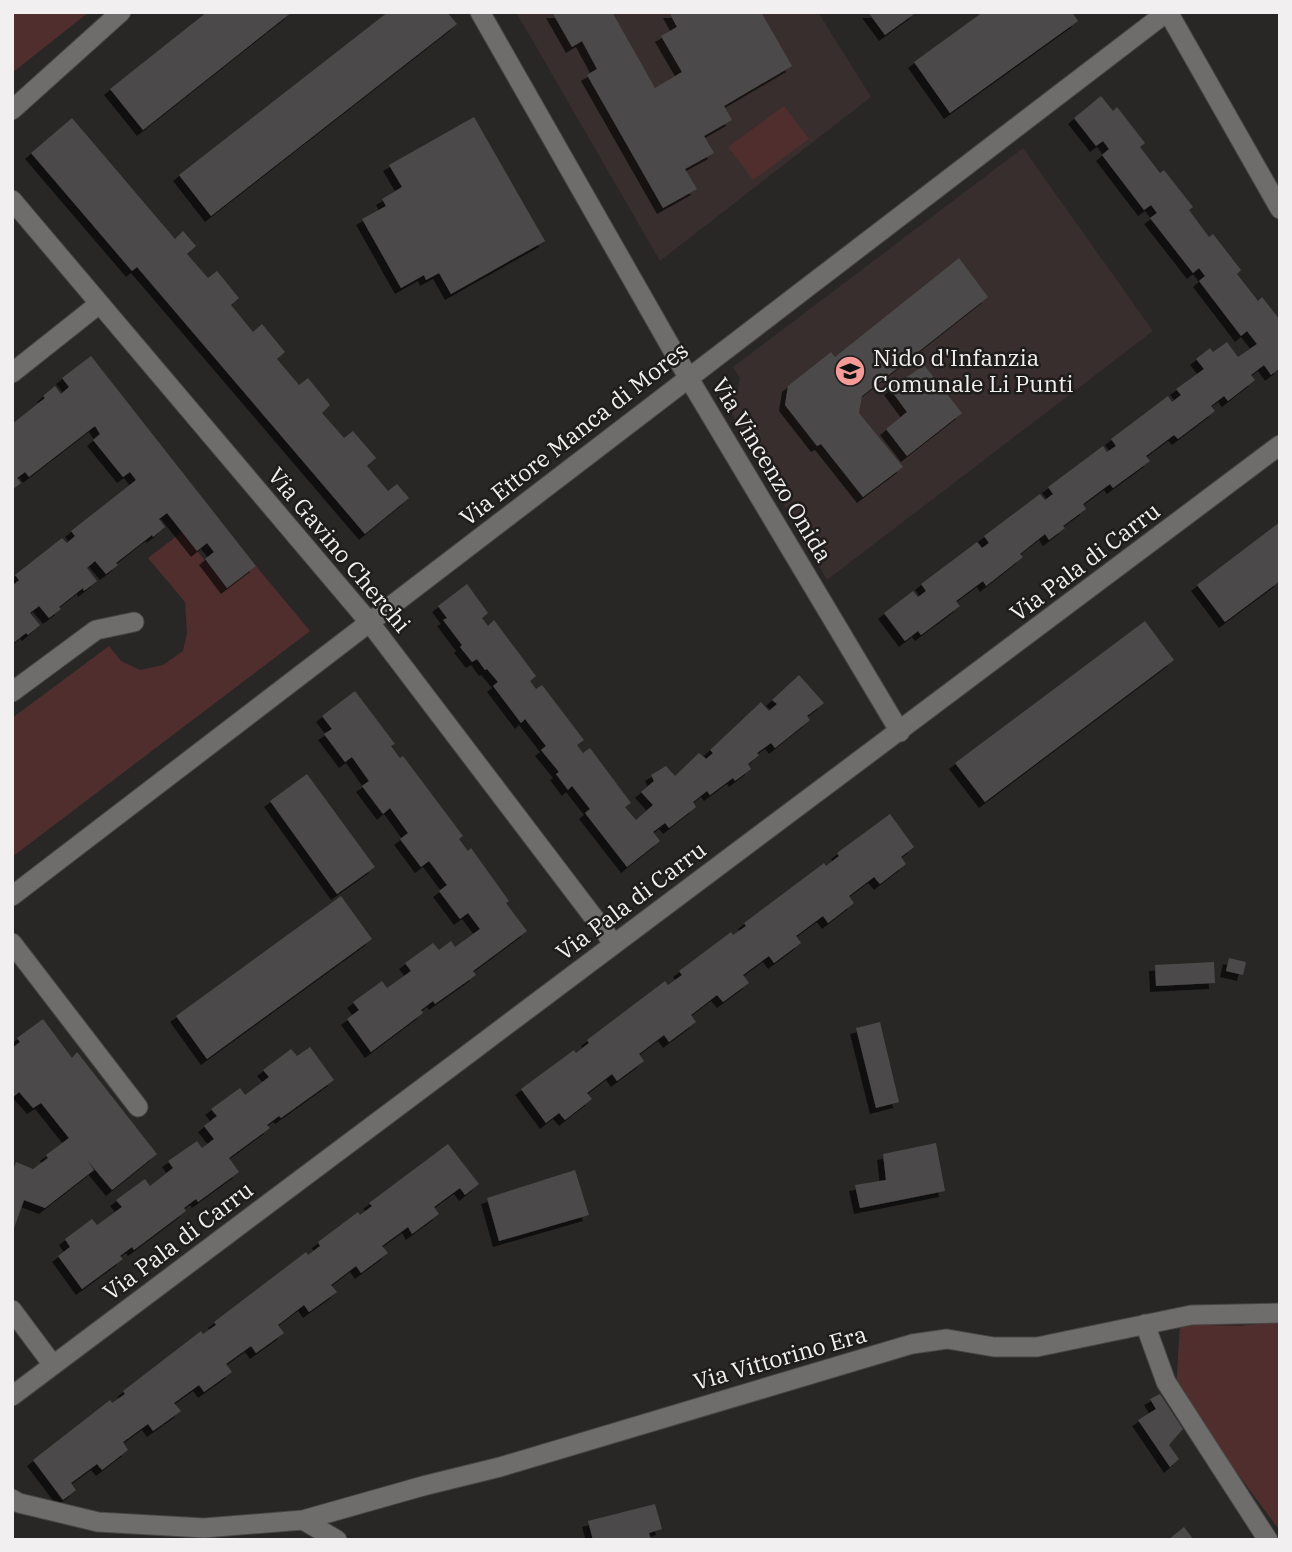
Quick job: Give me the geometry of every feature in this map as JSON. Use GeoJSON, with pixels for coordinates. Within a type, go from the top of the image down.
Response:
{"type":"FeatureCollection","features":[{"type":"Feature","properties":{"kind":"street"},"geometry":{"type":"LineString","coordinates":[[12,110],[121,12]]}},
{"type":"Feature","properties":{"kind":"street","name":"Via Vincenzo Onida"},"geometry":{"type":"LineString","coordinates":[[480,12],[688,377],[900,732]]}},
{"type":"Feature","properties":{"kind":"street"},"geometry":{"type":"LineString","coordinates":[[1167,12],[1280,209]]}},
{"type":"Feature","properties":{"kind":"street","name":"Via Ettore Manca di Mores"},"geometry":{"type":"LineString","coordinates":[[12,896],[1167,12]]}},
{"type":"Feature","properties":{"kind":"street","name":"Via Gavino Cherchi"},"geometry":{"type":"LineString","coordinates":[[12,200],[370,623],[614,944]]}},
{"type":"Feature","properties":{"kind":"street"},"geometry":{"type":"LineString","coordinates":[[12,373],[99,304]]}},
{"type":"Feature","properties":{"kind":"street","name":"Via Pala di Carru"},"geometry":{"type":"LineString","coordinates":[[12,1396],[1280,445]]}},
{"type":"Feature","properties":{"kind":"street"},"geometry":{"type":"LineString","coordinates":[[12,692],[96,630],[134,622]]}},
{"type":"Feature","properties":{"kind":"street"},"geometry":{"type":"LineString","coordinates":[[12,943],[138,1107]]}},
{"type":"Feature","properties":{"kind":"street"},"geometry":{"type":"LineString","coordinates":[[12,1310],[53,1365]]}},
{"type":"Feature","properties":{"kind":"street","name":"Via Vittorino Era"},"geometry":{"type":"LineString","coordinates":[[12,1499],[98,1522],[204,1528],[303,1520],[521,1461],[912,1344],[947,1339],[994,1347],[1037,1347],[1191,1315],[1280,1313]]}},
{"type":"Feature","properties":{"kind":"street"},"geometry":{"type":"LineString","coordinates":[[1145,1324],[1166,1382],[1268,1540]]}},
{"type":"Feature","properties":{"kind":"street"},"geometry":{"type":"LineString","coordinates":[[303,1520],[337,1540]]}},
{"type":"Feature","properties":{"kind":"street"},"geometry":{"type":"LineString","coordinates":[[204,1528],[220,1540]]}},
{"type":"Feature","properties":{"kind":"shaded area"},"geometry":{"type":"Polygon","coordinates":[[[12,12],[89,12],[12,73],[12,12]]]}},
{"type":"Feature","properties":{"kind":"shaded area"},"geometry":{"type":"Polygon","coordinates":[[[516,12],[818,12],[871,97],[660,261],[516,12]]]}},
{"type":"Feature","properties":{"kind":"shaded area"},"geometry":{"type":"Polygon","coordinates":[[[784,106],[809,139],[753,180],[728,147],[784,106]]]}},
{"type":"Feature","properties":{"kind":"shaded area"},"geometry":{"type":"Polygon","coordinates":[[[1023,148],[1153,331],[827,580],[727,405],[737,391],[740,378],[733,367],[1023,148]]]}},
{"type":"Feature","properties":{"kind":"shaded area"},"geometry":{"type":"Polygon","coordinates":[[[182,532],[227,588],[256,566],[310,631],[12,857],[12,718],[109,646],[121,661],[140,670],[163,665],[183,651],[187,633],[185,602],[148,558],[182,532]]]}},
{"type":"Feature","properties":{"kind":"shaded area"},"geometry":{"type":"Polygon","coordinates":[[[1280,1319],[1280,1531],[1176,1390],[1180,1324],[1241,1326],[1280,1319]]]}},
{"type":"Feature","properties":{"kind":"building"},"geometry":{"type":"Polygon","coordinates":[[[207,12],[292,12],[143,130],[110,89],[207,12]]]}},
{"type":"Feature","properties":{"kind":"building"},"geometry":{"type":"Polygon","coordinates":[[[388,12],[447,12],[457,24],[211,216],[179,175],[388,12]]]}},
{"type":"Feature","properties":{"kind":"building"},"geometry":{"type":"Polygon","coordinates":[[[552,12],[612,12],[655,88],[682,72],[661,36],[677,27],[669,12],[761,12],[792,66],[724,106],[732,120],[704,136],[714,153],[685,169],[697,189],[663,208],[587,75],[597,69],[582,41],[572,47],[552,12]]]}},
{"type":"Feature","properties":{"kind":"building"},"geometry":{"type":"Polygon","coordinates":[[[868,12],[917,12],[885,35],[868,12]]]}},
{"type":"Feature","properties":{"kind":"building"},"geometry":{"type":"Polygon","coordinates":[[[983,12],[1072,12],[1078,21],[950,113],[914,62],[983,12]]]}},
{"type":"Feature","properties":{"kind":"building"},"geometry":{"type":"Polygon","coordinates":[[[1101,96],[1113,111],[1117,107],[1145,143],[1140,147],[1160,173],[1164,170],[1193,207],[1189,210],[1209,237],[1213,234],[1241,270],[1237,274],[1258,301],[1262,297],[1280,320],[1280,368],[1271,375],[1264,365],[1251,375],[1255,380],[1228,401],[1224,396],[1211,406],[1215,411],[1178,439],[1174,435],[1146,456],[1150,461],[1113,488],[1110,484],[1083,504],[1086,509],[1063,526],[1065,528],[1049,540],[1045,534],[1020,554],[1023,557],[986,586],[983,581],[956,601],[960,606],[921,635],[918,631],[905,641],[884,613],[913,591],[918,597],[926,591],[921,584],[977,542],[982,548],[989,543],[984,536],[1040,494],[1045,500],[1053,494],[1048,487],[1103,446],[1107,452],[1116,446],[1111,439],[1168,396],[1172,402],[1181,395],[1176,389],[1204,369],[1196,359],[1210,348],[1213,352],[1227,342],[1238,357],[1257,344],[1247,331],[1241,336],[1199,281],[1205,276],[1199,268],[1193,273],[1150,218],[1157,213],[1151,205],[1144,210],[1102,155],[1109,149],[1103,141],[1096,146],[1074,118],[1101,96]]]}},
{"type":"Feature","properties":{"kind":"building"},"geometry":{"type":"Polygon","coordinates":[[[474,117],[545,241],[451,294],[439,273],[426,280],[424,275],[401,288],[362,219],[386,206],[382,199],[402,187],[389,165],[474,117]]]}},
{"type":"Feature","properties":{"kind":"building"},"geometry":{"type":"Polygon","coordinates":[[[72,118],[175,239],[183,231],[196,246],[187,254],[208,278],[217,271],[239,298],[231,305],[253,332],[262,324],[285,352],[277,359],[299,385],[308,378],[330,405],[322,413],[344,438],[353,431],[376,458],[367,466],[388,491],[397,484],[409,498],[365,534],[137,267],[132,271],[31,153],[72,118]]]}},
{"type":"Feature","properties":{"kind":"building","name":"Nido d'Infanzia Comunale Li Punti"},"geometry":{"type":"Polygon","coordinates":[[[959,258],[988,297],[862,396],[859,413],[903,467],[863,497],[821,444],[817,446],[785,405],[788,386],[831,352],[835,357],[959,258]]]}},
{"type":"Feature","properties":{"kind":"building"},"geometry":{"type":"Polygon","coordinates":[[[91,356],[256,566],[227,588],[205,559],[214,552],[207,543],[197,551],[167,513],[159,519],[165,527],[116,563],[118,565],[106,574],[95,561],[87,568],[97,581],[84,591],[83,588],[49,618],[39,606],[30,613],[40,625],[12,644],[12,586],[19,580],[15,575],[62,538],[67,543],[75,536],[71,531],[136,480],[130,472],[123,477],[93,440],[100,434],[95,426],[29,477],[25,472],[17,478],[21,483],[12,490],[12,424],[45,398],[43,396],[55,386],[61,394],[69,387],[62,378],[91,356]]]}},
{"type":"Feature","properties":{"kind":"building"},"geometry":{"type":"Polygon","coordinates":[[[924,365],[962,413],[907,456],[886,429],[907,412],[890,389],[924,365]]]}},
{"type":"Feature","properties":{"kind":"building"},"geometry":{"type":"Polygon","coordinates":[[[1280,522],[1280,581],[1225,622],[1197,585],[1280,522]]]}},
{"type":"Feature","properties":{"kind":"building"},"geometry":{"type":"Polygon","coordinates":[[[467,584],[488,613],[482,618],[488,626],[494,620],[536,676],[530,681],[536,689],[542,685],[584,740],[577,745],[583,753],[590,748],[631,803],[625,807],[636,820],[653,805],[641,792],[654,781],[651,775],[666,766],[675,776],[699,753],[706,759],[713,753],[710,750],[761,702],[769,711],[777,704],[772,700],[799,675],[824,703],[807,716],[810,720],[775,748],[771,743],[757,753],[759,755],[748,764],[751,769],[710,795],[707,791],[693,802],[696,807],[669,828],[665,823],[653,832],[660,841],[627,867],[585,813],[590,809],[572,786],[568,790],[556,774],[559,772],[541,750],[546,746],[525,719],[521,723],[493,686],[498,682],[477,659],[472,662],[443,620],[447,618],[438,606],[467,584]]]}},
{"type":"Feature","properties":{"kind":"building"},"geometry":{"type":"Polygon","coordinates":[[[1145,621],[1174,660],[985,802],[955,763],[1145,621]]]}},
{"type":"Feature","properties":{"kind":"building"},"geometry":{"type":"Polygon","coordinates":[[[355,691],[395,744],[391,746],[400,758],[403,756],[463,836],[459,839],[468,851],[471,848],[527,931],[473,971],[476,975],[435,1004],[433,1001],[421,1010],[423,1013],[371,1052],[347,1019],[359,1010],[353,1002],[382,981],[387,988],[411,971],[405,963],[433,943],[439,950],[451,941],[455,947],[480,929],[468,913],[460,919],[439,891],[447,885],[429,861],[421,867],[400,839],[408,833],[390,808],[383,814],[362,786],[369,781],[352,757],[345,762],[324,734],[332,729],[322,716],[355,691]]]}},
{"type":"Feature","properties":{"kind":"building"},"geometry":{"type":"Polygon","coordinates":[[[307,774],[375,867],[337,894],[270,801],[307,774]]]}},
{"type":"Feature","properties":{"kind":"building"},"geometry":{"type":"Polygon","coordinates":[[[890,814],[914,847],[901,857],[906,864],[880,884],[874,877],[849,896],[854,903],[828,923],[823,916],[796,936],[801,943],[774,963],[769,956],[743,975],[749,983],[723,1002],[717,995],[691,1015],[696,1022],[669,1042],[664,1035],[639,1054],[644,1061],[617,1081],[612,1074],[587,1093],[592,1099],[565,1120],[559,1113],[546,1123],[521,1089],[574,1050],[576,1053],[589,1043],[587,1040],[665,981],[668,985],[682,975],[679,971],[731,932],[733,935],[746,926],[744,923],[824,863],[826,866],[839,856],[837,853],[890,814]]]}},
{"type":"Feature","properties":{"kind":"building"},"geometry":{"type":"Polygon","coordinates":[[[341,896],[372,939],[207,1059],[176,1016],[341,896]]]}},
{"type":"Feature","properties":{"kind":"building"},"geometry":{"type":"Polygon","coordinates":[[[1229,958],[1246,962],[1243,975],[1226,971],[1229,958]]]}},
{"type":"Feature","properties":{"kind":"building"},"geometry":{"type":"Polygon","coordinates":[[[1214,962],[1215,983],[1156,986],[1155,965],[1214,962]]]}},
{"type":"Feature","properties":{"kind":"building"},"geometry":{"type":"Polygon","coordinates":[[[43,1019],[72,1058],[77,1052],[157,1154],[112,1190],[87,1160],[94,1170],[45,1208],[24,1200],[13,1231],[12,1173],[16,1162],[33,1169],[48,1158],[46,1155],[69,1138],[41,1103],[33,1108],[19,1092],[12,1098],[12,1048],[20,1042],[17,1038],[43,1019]]]}},
{"type":"Feature","properties":{"kind":"building"},"geometry":{"type":"Polygon","coordinates":[[[880,1022],[899,1102],[876,1108],[856,1028],[880,1022]]]}},
{"type":"Feature","properties":{"kind":"building"},"geometry":{"type":"Polygon","coordinates":[[[310,1047],[334,1080],[281,1118],[279,1116],[267,1125],[270,1128],[229,1158],[239,1172],[198,1202],[196,1199],[184,1208],[186,1211],[134,1250],[132,1247],[120,1256],[123,1259],[82,1289],[58,1256],[70,1247],[65,1239],[92,1219],[97,1225],[122,1207],[116,1200],[145,1179],[150,1186],[173,1168],[168,1161],[197,1141],[202,1148],[214,1139],[204,1126],[217,1116],[211,1109],[240,1088],[245,1095],[269,1077],[263,1070],[291,1049],[297,1056],[310,1047]]]}},
{"type":"Feature","properties":{"kind":"building"},"geometry":{"type":"Polygon","coordinates":[[[936,1143],[945,1191],[860,1208],[855,1185],[886,1180],[883,1154],[936,1143]]]}},
{"type":"Feature","properties":{"kind":"building"},"geometry":{"type":"Polygon","coordinates":[[[448,1144],[479,1184],[465,1195],[460,1188],[434,1207],[439,1214],[412,1234],[408,1227],[382,1246],[388,1253],[361,1273],[356,1266],[331,1285],[337,1292],[309,1312],[304,1305],[278,1325],[284,1333],[256,1353],[251,1346],[226,1364],[232,1372],[204,1392],[199,1385],[174,1403],[181,1411],[153,1431],[148,1424],[123,1442],[128,1450],[102,1470],[97,1464],[71,1483],[76,1490],[63,1500],[33,1460],[110,1400],[112,1403],[125,1394],[123,1391],[201,1331],[203,1334],[216,1325],[214,1322],[306,1252],[308,1255],[320,1246],[318,1242],[358,1212],[360,1215],[372,1206],[369,1203],[448,1144]]]}},
{"type":"Feature","properties":{"kind":"building"},"geometry":{"type":"Polygon","coordinates":[[[575,1170],[589,1215],[499,1241],[487,1198],[575,1170]]]}},
{"type":"Feature","properties":{"kind":"building"},"geometry":{"type":"Polygon","coordinates":[[[1160,1394],[1183,1429],[1169,1445],[1179,1459],[1170,1467],[1138,1420],[1156,1409],[1150,1399],[1160,1394]]]}},
{"type":"Feature","properties":{"kind":"building"},"geometry":{"type":"Polygon","coordinates":[[[655,1504],[662,1529],[649,1533],[651,1540],[593,1540],[588,1521],[655,1504]]]}},
{"type":"Feature","properties":{"kind":"building"},"geometry":{"type":"Polygon","coordinates":[[[1184,1527],[1194,1540],[1168,1540],[1184,1527]]]}},
{"type":"Feature","properties":{"kind":"place","name":"Nido d'Infanzia Comunale Li Punti"},"geometry":{"type":"Point","coordinates":[850,371]}}]}
